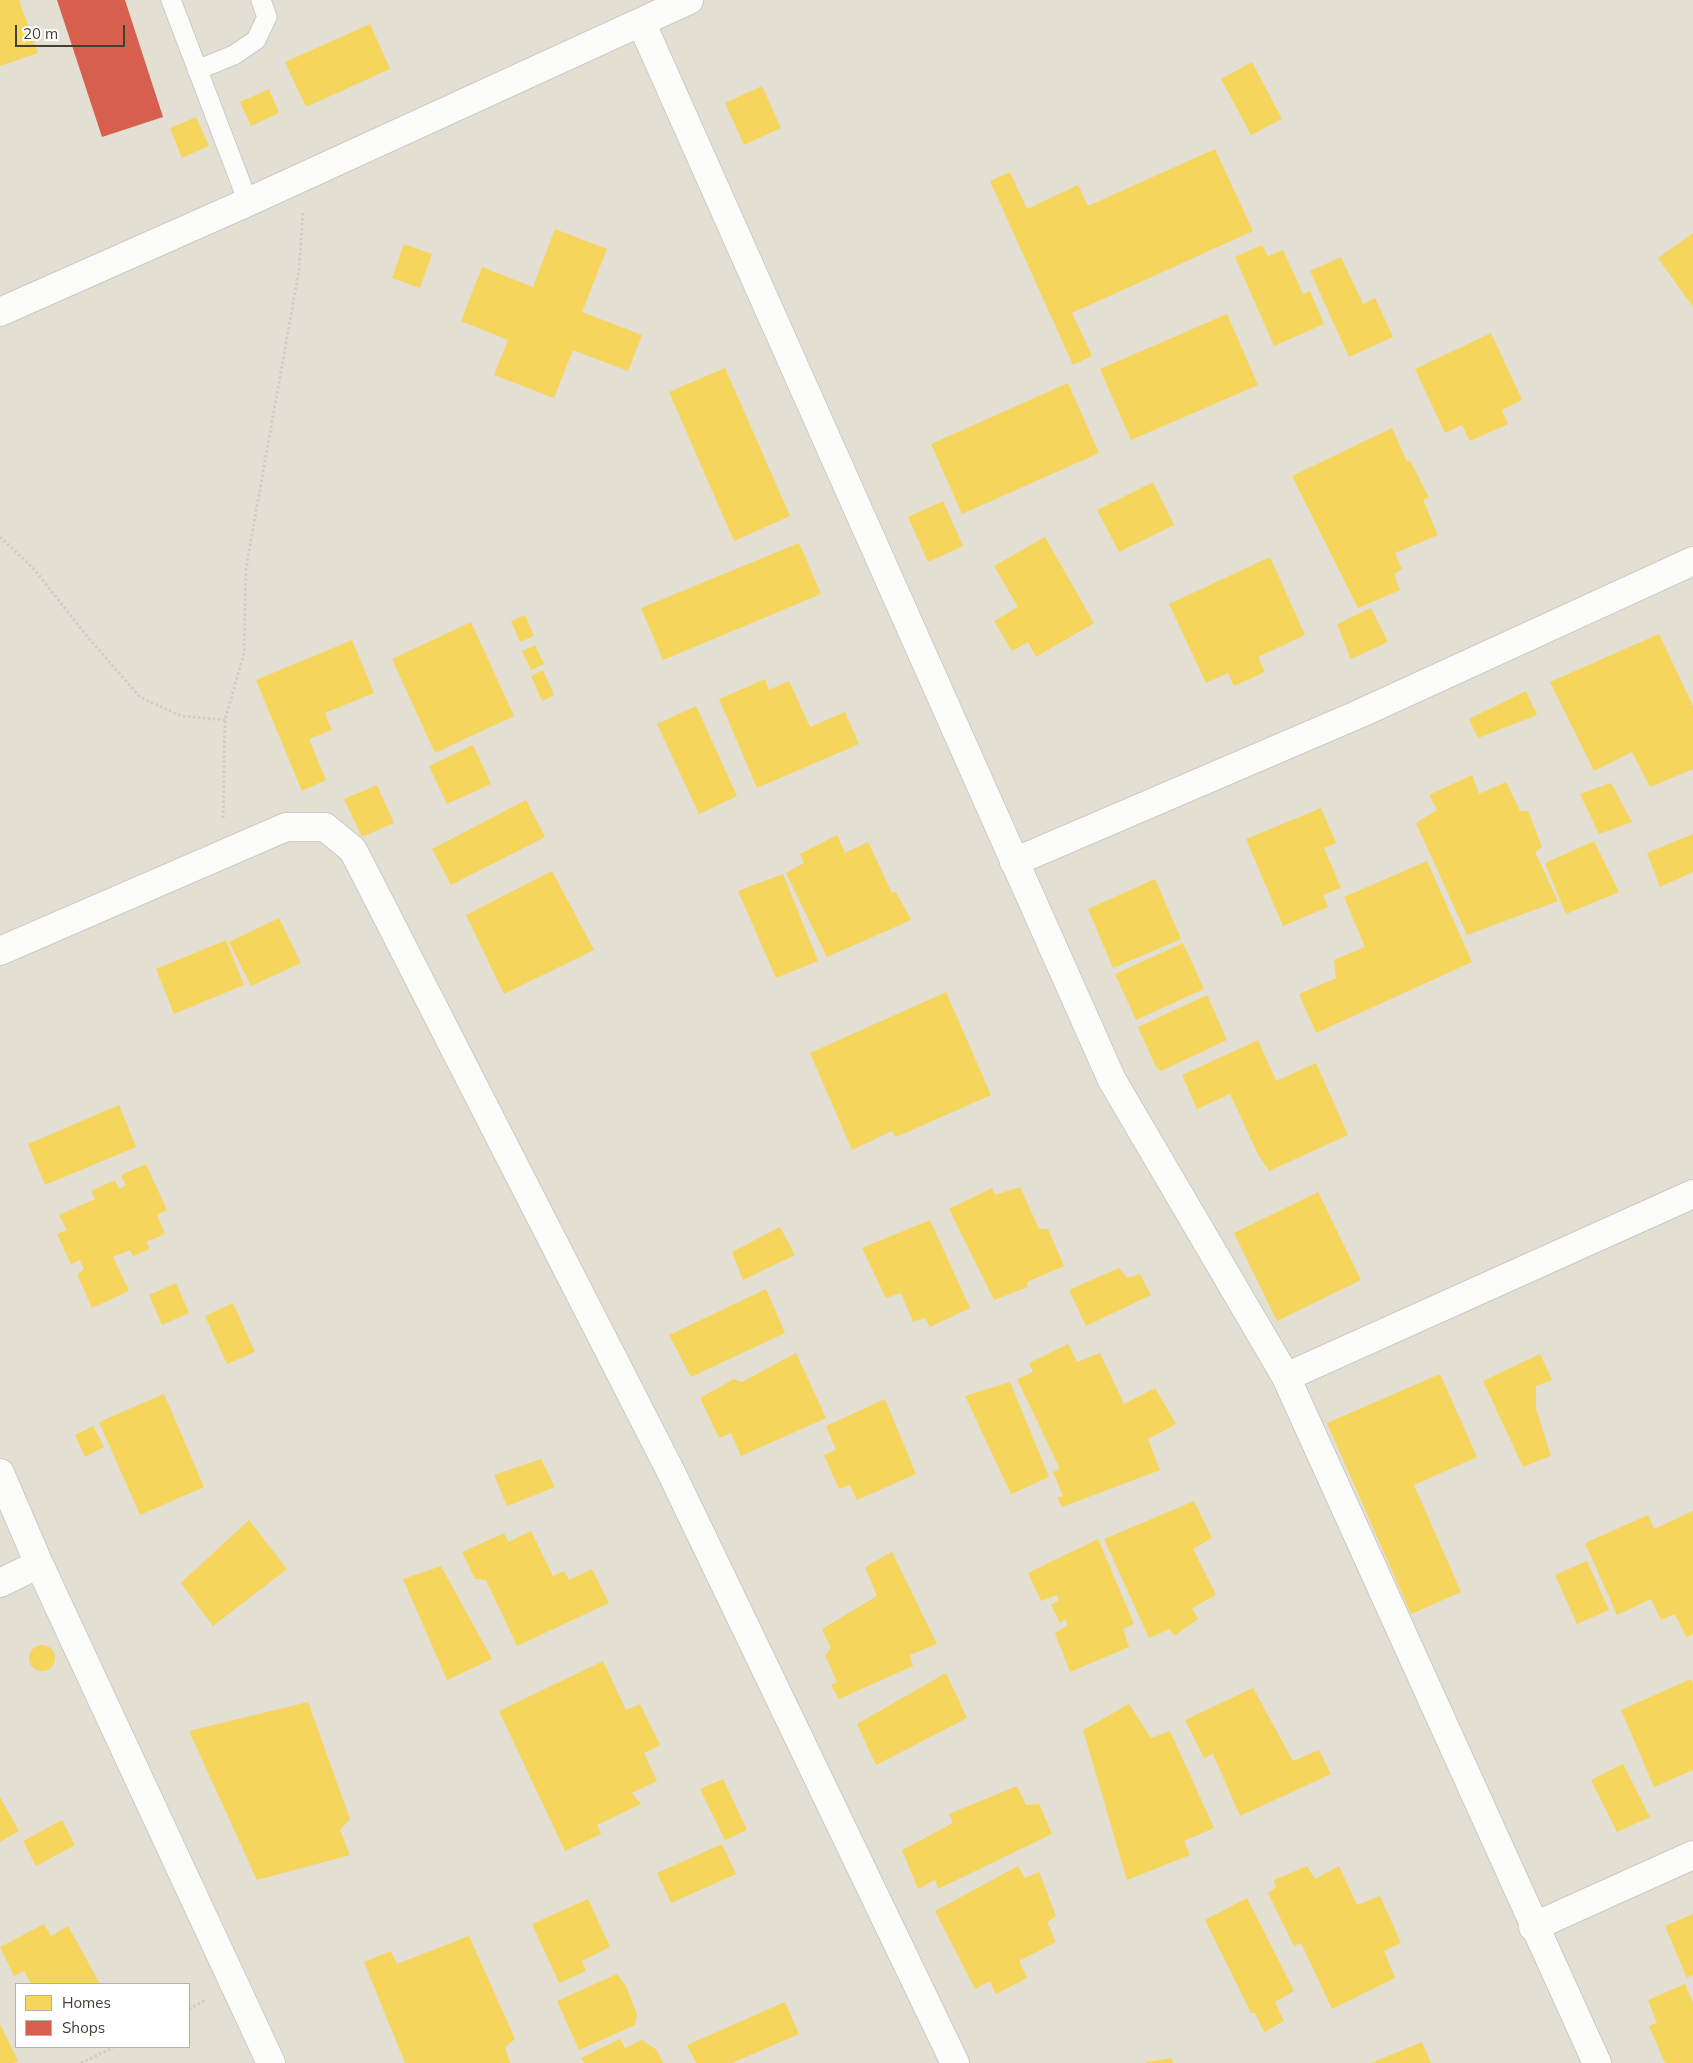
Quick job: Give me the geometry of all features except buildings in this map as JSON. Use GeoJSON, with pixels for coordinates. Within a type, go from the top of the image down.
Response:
{"type":"FeatureCollection","features":[{"type":"Feature","properties":{"kind":"street"},"geometry":{"type":"LineString","coordinates":[[0,312],[248,202],[689,0]]}},
{"type":"Feature","properties":{"kind":"street"},"geometry":{"type":"LineString","coordinates":[[641,22],[1112,1080],[1286,1377],[1533,1927],[1597,2063]]}},
{"type":"Feature","properties":{"kind":"street"},"geometry":{"type":"LineString","coordinates":[[1014,862],[1359,714],[1693,561]]}},
{"type":"Feature","properties":{"kind":"street"},"geometry":{"type":"LineString","coordinates":[[0,951],[286,827],[324,827],[354,850],[670,1470],[955,2063]]}},
{"type":"Feature","properties":{"kind":"street"},"geometry":{"type":"LineString","coordinates":[[1286,1377],[1693,1194]]}},
{"type":"Feature","properties":{"kind":"street"},"geometry":{"type":"LineString","coordinates":[[0,1473],[39,1564],[271,2063]]}},
{"type":"Feature","properties":{"kind":"street"},"geometry":{"type":"LineString","coordinates":[[0,1583],[39,1564]]}},
{"type":"Feature","properties":{"kind":"street"},"geometry":{"type":"LineString","coordinates":[[1533,1927],[1693,1855]]}},
{"type":"Feature","properties":{"kind":"lane"},"geometry":{"type":"LineString","coordinates":[[171,0],[248,202]]}},
{"type":"Feature","properties":{"kind":"lane"},"geometry":{"type":"LineString","coordinates":[[197,70],[234,55],[256,40],[267,18],[261,0]]}},
{"type":"Feature","properties":{"kind":"path"},"geometry":{"type":"LineString","coordinates":[[222,854],[225,720],[244,653],[246,568],[298,270],[306,175]]}},
{"type":"Feature","properties":{"kind":"path"},"geometry":{"type":"LineString","coordinates":[[0,537],[34,569],[86,635],[140,697],[181,716],[225,720]]}},
{"type":"Feature","properties":{"kind":"path"},"geometry":{"type":"LineString","coordinates":[[190,2008],[213,1997]]}},
{"type":"Feature","properties":{"kind":"path"},"geometry":{"type":"LineString","coordinates":[[81,2063],[112,2048]]}},
{"type":"Feature","properties":{"kind":"shaded area"},"geometry":{"type":"Polygon","coordinates":[[[0,0],[1693,0],[1693,2063],[0,2063],[0,0]]]}}]}
